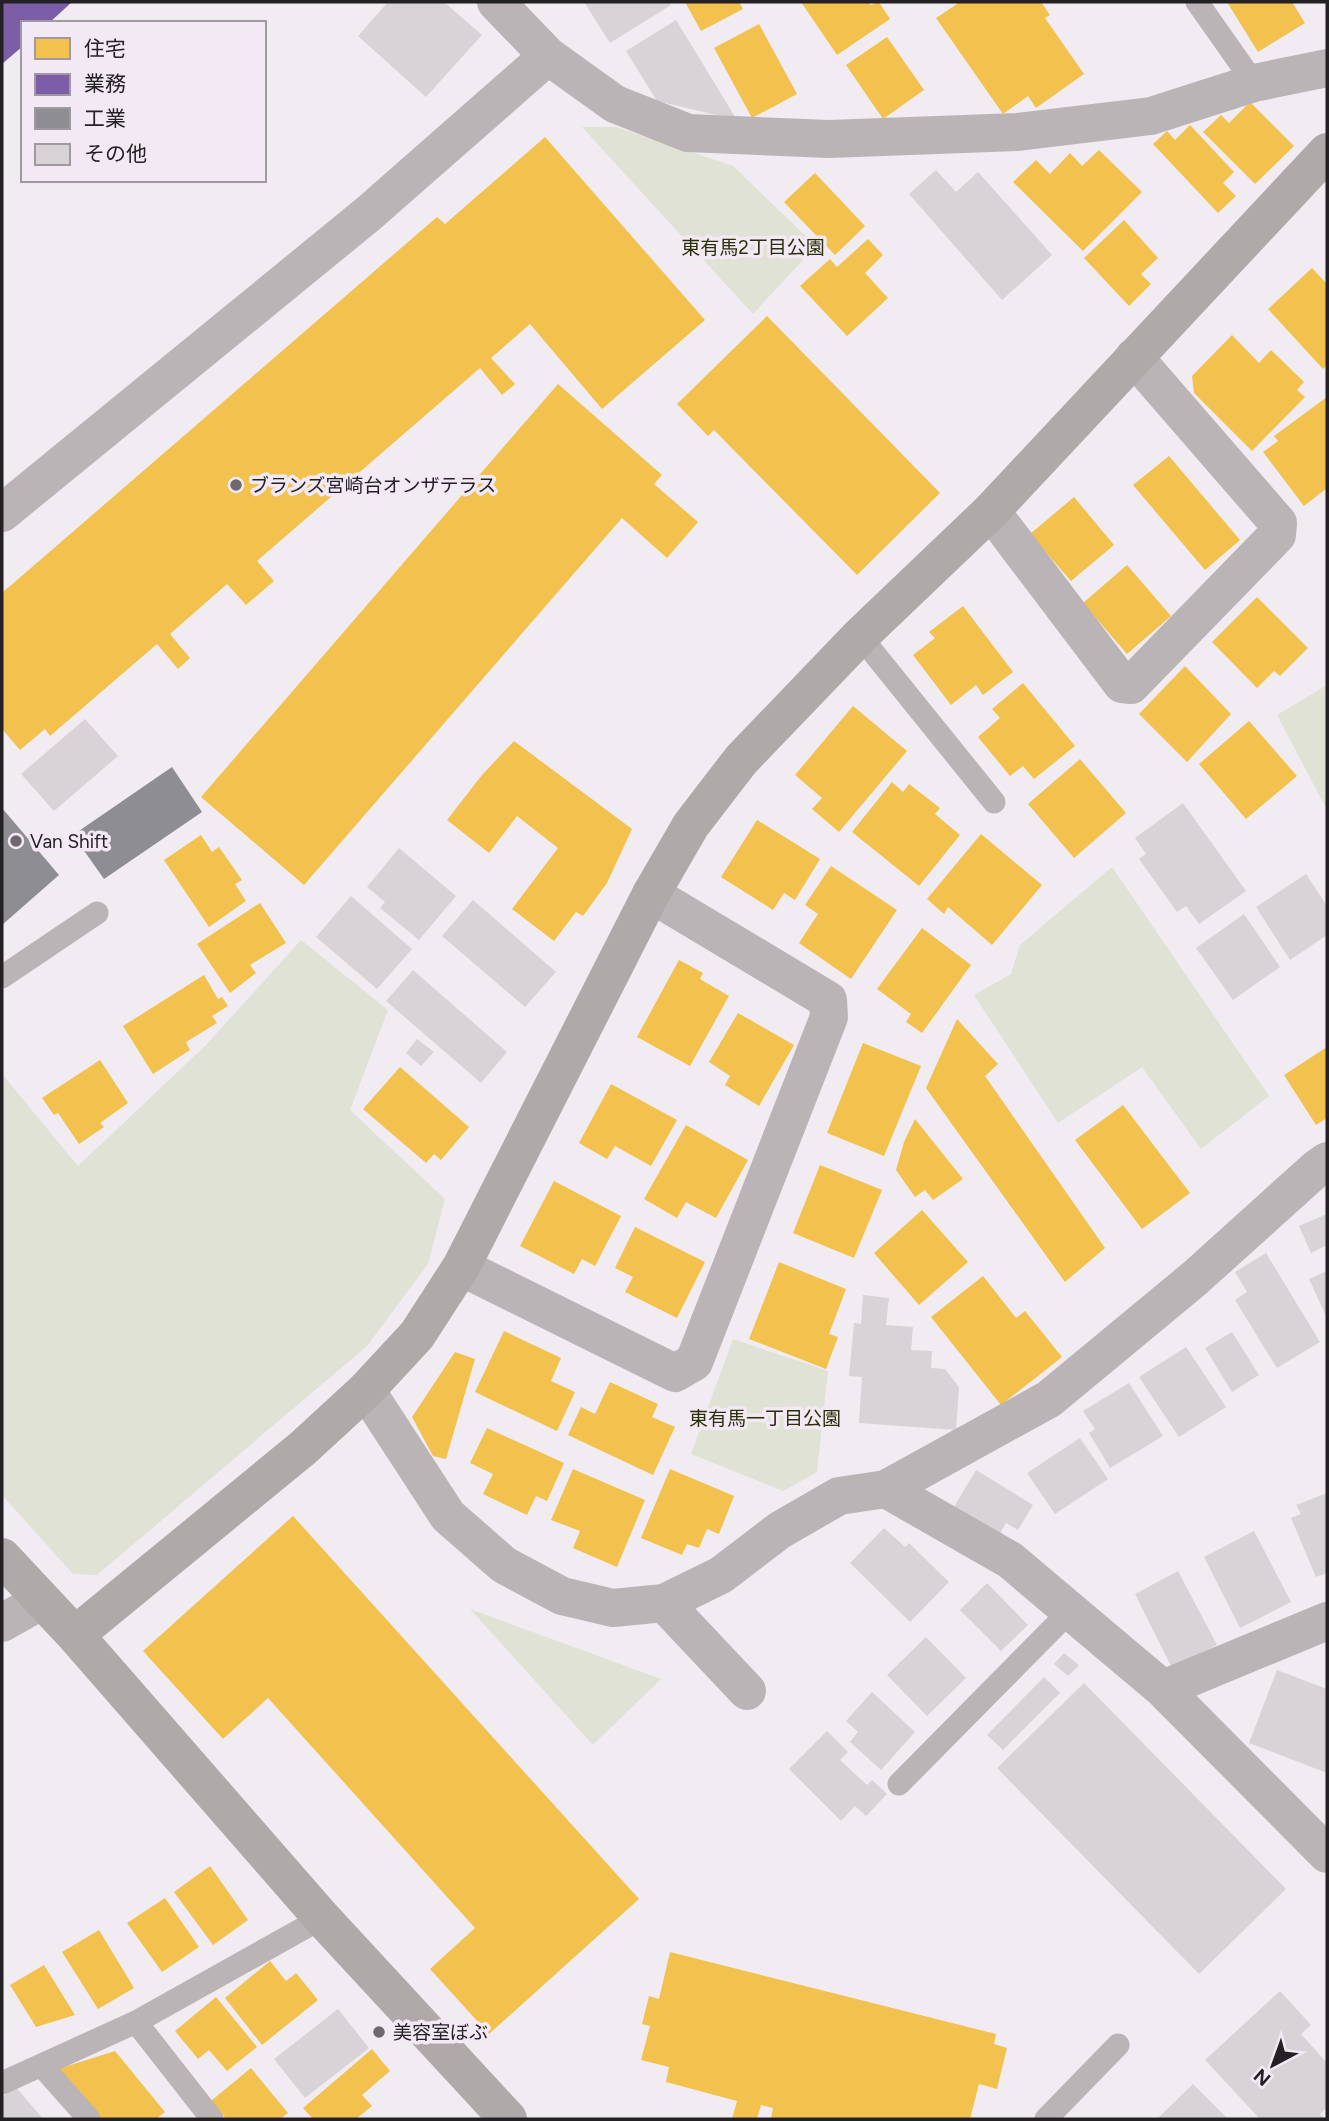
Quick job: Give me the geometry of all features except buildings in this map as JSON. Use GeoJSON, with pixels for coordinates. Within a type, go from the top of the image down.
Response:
{"type":"FeatureCollection","features":[{"type":"Feature","properties":{"kind":"street"},"geometry":{"type":"LineString","coordinates":[[496,2],[548,56],[615,104],[688,133],[829,139],[1018,132],[1150,116],[1254,83],[1327,68]]}},
{"type":"Feature","properties":{"kind":"street"},"geometry":{"type":"LineString","coordinates":[[2,513],[369,215],[548,56]]}},
{"type":"Feature","properties":{"kind":"street"},"geometry":{"type":"LineString","coordinates":[[75,1635],[303,1448],[366,1390],[417,1335],[461,1267],[651,894],[691,825],[741,760],[860,636],[991,511],[1327,152]]}},
{"type":"Feature","properties":{"kind":"street"},"geometry":{"type":"LineString","coordinates":[[991,511],[1122,684],[1131,685],[1277,535],[1278,523],[1134,357]]}},
{"type":"Feature","properties":{"kind":"street"},"geometry":{"type":"LineString","coordinates":[[461,1267],[675,1373],[694,1362],[829,1017],[828,1000],[651,894]]}},
{"type":"Feature","properties":{"kind":"street"},"geometry":{"type":"LineString","coordinates":[[366,1390],[448,1516],[503,1565],[562,1596],[613,1608],[664,1603],[721,1575],[780,1530],[839,1496],[886,1489],[1049,1399],[1195,1279],[1327,1161]]}},
{"type":"Feature","properties":{"kind":"street"},"geometry":{"type":"LineString","coordinates":[[886,1489],[1010,1559],[1163,1689],[1327,1854]]}},
{"type":"Feature","properties":{"kind":"street"},"geometry":{"type":"LineString","coordinates":[[2,1557],[75,1635],[322,1918],[508,2119]]}},
{"type":"Feature","properties":{"kind":"street"},"geometry":{"type":"LineString","coordinates":[[2,1623],[41,1601]]}},
{"type":"Feature","properties":{"kind":"street"},"geometry":{"type":"LineString","coordinates":[[664,1603],[747,1691]]}},
{"type":"Feature","properties":{"kind":"street"},"geometry":{"type":"LineString","coordinates":[[1163,1689],[1327,1621]]}},
{"type":"Feature","properties":{"kind":"lane"},"geometry":{"type":"LineString","coordinates":[[1198,2],[1254,83]]}},
{"type":"Feature","properties":{"kind":"lane"},"geometry":{"type":"LineString","coordinates":[[860,636],[994,802]]}},
{"type":"Feature","properties":{"kind":"lane"},"geometry":{"type":"LineString","coordinates":[[2,977],[97,913]]}},
{"type":"Feature","properties":{"kind":"lane"},"geometry":{"type":"LineString","coordinates":[[899,1784],[1071,1610]]}},
{"type":"Feature","properties":{"kind":"lane"},"geometry":{"type":"LineString","coordinates":[[2,2083],[136,2022],[322,1918]]}},
{"type":"Feature","properties":{"kind":"lane"},"geometry":{"type":"LineString","coordinates":[[136,2022],[212,2119]]}},
{"type":"Feature","properties":{"kind":"lane"},"geometry":{"type":"LineString","coordinates":[[1046,2119],[1118,2045]]}},
{"type":"Feature","properties":{"kind":"lane"},"geometry":{"type":"LineString","coordinates":[[42,2066],[89,2119]]}},
{"type":"Feature","properties":{"kind":"green space","name":"東有馬2丁目公園"},"geometry":{"type":"Polygon","coordinates":[[[582,127],[616,127],[733,166],[816,246],[753,314],[582,127]]]}},
{"type":"Feature","properties":{"kind":"green space"},"geometry":{"type":"Polygon","coordinates":[[[1327,685],[1327,810],[1277,715],[1327,685]]]}},
{"type":"Feature","properties":{"kind":"green space"},"geometry":{"type":"Polygon","coordinates":[[[1112,867],[1269,1096],[1201,1149],[1142,1067],[1058,1123],[974,995],[1011,974],[1020,945],[1112,867]]]}},
{"type":"Feature","properties":{"kind":"green space"},"geometry":{"type":"Polygon","coordinates":[[[301,940],[388,1010],[350,1110],[445,1199],[428,1264],[367,1346],[97,1575],[73,1574],[2,1495],[2,1074],[78,1166],[206,1045],[301,940]]]}},
{"type":"Feature","properties":{"kind":"green space","name":"東有馬一丁目公園"},"geometry":{"type":"Polygon","coordinates":[[[733,1339],[828,1371],[817,1472],[783,1491],[691,1454],[733,1339]]]}},
{"type":"Feature","properties":{"kind":"green space"},"geometry":{"type":"Polygon","coordinates":[[[470,1609],[661,1679],[593,1745],[470,1609]]]}},
{"type":"Feature","properties":{"kind":"place","name":"ブランズ宮崎台オンザテラス"},"geometry":{"type":"Point","coordinates":[236,485]}},
{"type":"Feature","properties":{"kind":"place","name":"Van Shift"},"geometry":{"type":"Point","coordinates":[16,841]}},
{"type":"Feature","properties":{"kind":"place","name":"美容室ぼぶ"},"geometry":{"type":"Point","coordinates":[379,2032]}}]}
